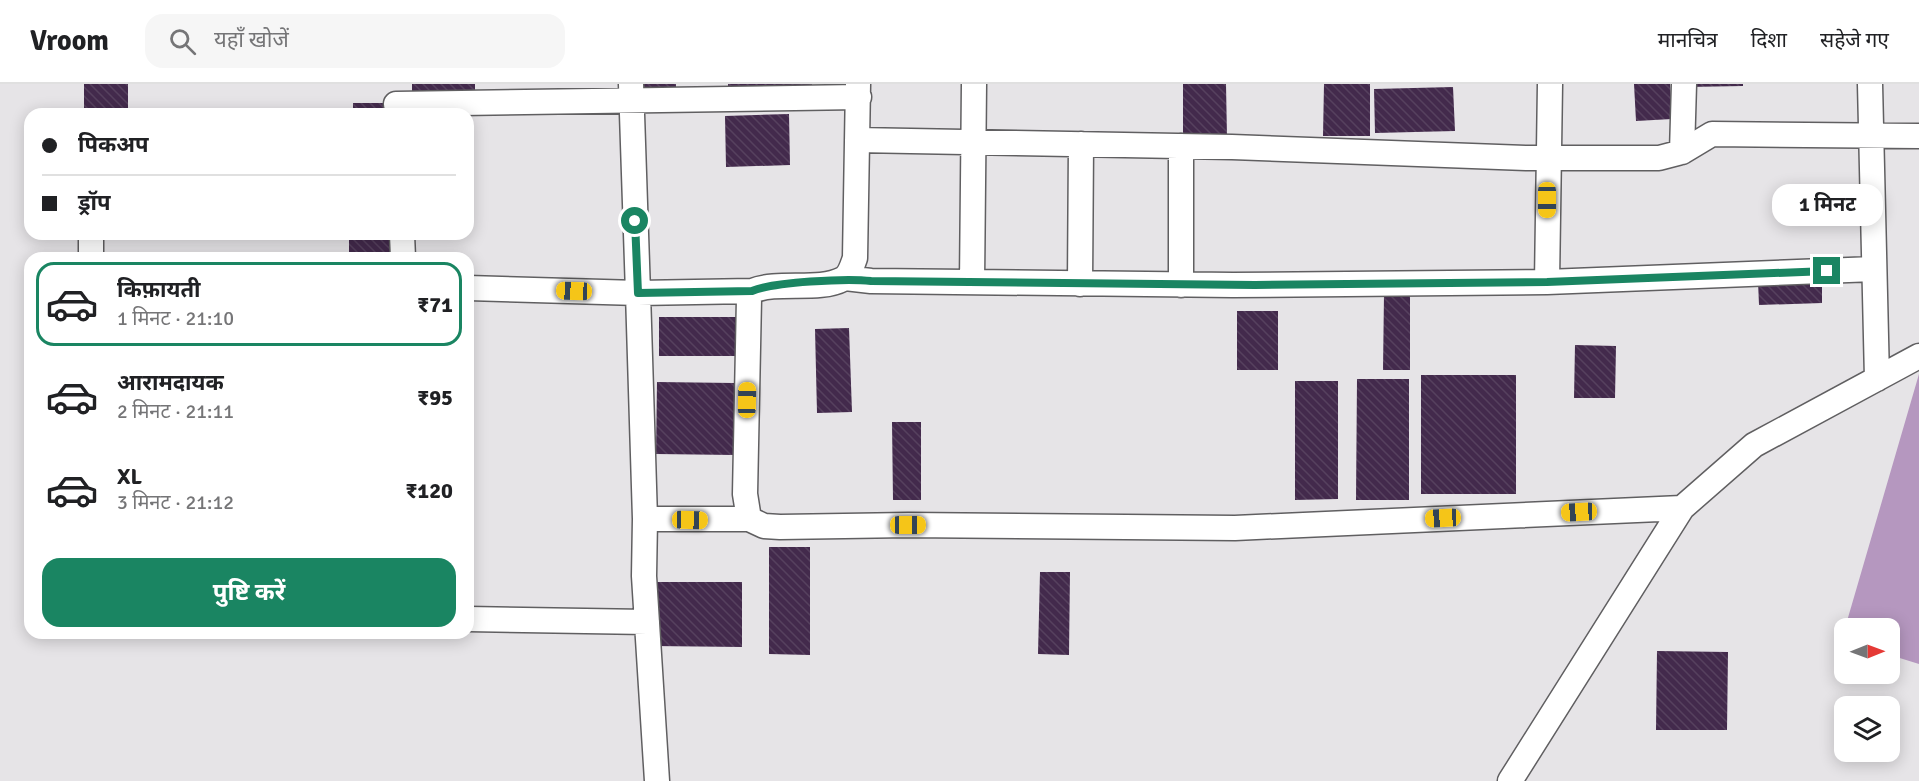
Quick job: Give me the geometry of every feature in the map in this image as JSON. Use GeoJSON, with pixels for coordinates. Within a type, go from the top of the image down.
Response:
{"type":"FeatureCollection","features":[{"type":"Feature","properties":{"kind":"street"},"geometry":{"type":"LineString","coordinates":[[972,282],[975,84]]}},
{"type":"Feature","properties":{"kind":"street"},"geometry":{"type":"LineString","coordinates":[[1547,282],[1550,84]]}},
{"type":"Feature","properties":{"kind":"street"},"geometry":{"type":"LineString","coordinates":[[1682,152],[1684,84]]}},
{"type":"Feature","properties":{"kind":"street"},"geometry":{"type":"LineString","coordinates":[[1870,84],[1877,379]]}},
{"type":"Feature","properties":{"kind":"street"},"geometry":{"type":"LineString","coordinates":[[396,101],[631,93],[859,91],[855,258],[844,278]]}},
{"type":"Feature","properties":{"kind":"street"},"geometry":{"type":"LineString","coordinates":[[631,93],[647,622],[657,781]]}},
{"type":"Feature","properties":{"kind":"street"},"geometry":{"type":"LineString","coordinates":[[857,140],[1180,146],[1548,159],[1659,158],[1682,152],[1712,134],[1919,136]]}},
{"type":"Feature","properties":{"kind":"street"},"geometry":{"type":"LineString","coordinates":[[1080,284],[1081,144]]}},
{"type":"Feature","properties":{"kind":"street"},"geometry":{"type":"LineString","coordinates":[[1180,146],[1181,285]]}},
{"type":"Feature","properties":{"kind":"street"},"geometry":{"type":"LineString","coordinates":[[474,288],[638,293],[752,291],[767,286],[831,282],[844,278],[1181,285],[1547,282],[1874,269]]}},
{"type":"Feature","properties":{"kind":"street"},"geometry":{"type":"LineString","coordinates":[[749,519],[745,494],[748,306],[752,291]]}},
{"type":"Feature","properties":{"kind":"street"},"geometry":{"type":"LineString","coordinates":[[1510,781],[1682,508],[1754,445],[1919,356]]}},
{"type":"Feature","properties":{"kind":"street"},"geometry":{"type":"LineString","coordinates":[[645,519],[749,519],[764,526],[780,527],[930,525],[1235,528],[1682,508]]}},
{"type":"Feature","properties":{"kind":"street"},"geometry":{"type":"LineString","coordinates":[[474,619],[647,622]]}},
{"type":"Feature","properties":{"kind":"shaded area"},"geometry":{"type":"Polygon","coordinates":[[[1919,374],[1919,664],[1900,658],[1900,618],[1848,618],[1919,374]]]}},
{"type":"Feature","properties":{"kind":"building"},"geometry":{"type":"Polygon","coordinates":[[[84,84],[128,84],[128,108],[84,108],[84,84]]]}},
{"type":"Feature","properties":{"kind":"building"},"geometry":{"type":"Polygon","coordinates":[[[412,84],[475,84],[475,101],[412,101],[412,84]]]}},
{"type":"Feature","properties":{"kind":"building"},"geometry":{"type":"Polygon","coordinates":[[[635,84],[676,84],[676,93],[635,93],[635,84]]]}},
{"type":"Feature","properties":{"kind":"building"},"geometry":{"type":"Polygon","coordinates":[[[728,84],[812,84],[811,90],[728,87],[728,84]]]}},
{"type":"Feature","properties":{"kind":"building"},"geometry":{"type":"Polygon","coordinates":[[[1183,84],[1226,84],[1227,137],[1183,138],[1183,84]]]}},
{"type":"Feature","properties":{"kind":"building"},"geometry":{"type":"Polygon","coordinates":[[[1324,84],[1370,84],[1370,136],[1323,136],[1324,84]]]}},
{"type":"Feature","properties":{"kind":"building"},"geometry":{"type":"Polygon","coordinates":[[[1634,84],[1670,84],[1672,119],[1636,121],[1634,84]]]}},
{"type":"Feature","properties":{"kind":"building"},"geometry":{"type":"Polygon","coordinates":[[[1687,84],[1743,84],[1743,86],[1687,87],[1687,84]]]}},
{"type":"Feature","properties":{"kind":"building"},"geometry":{"type":"Polygon","coordinates":[[[1453,87],[1455,131],[1375,133],[1374,89],[1453,87]]]}},
{"type":"Feature","properties":{"kind":"building"},"geometry":{"type":"Polygon","coordinates":[[[353,103],[384,103],[384,108],[353,108],[353,103]]]}},
{"type":"Feature","properties":{"kind":"building"},"geometry":{"type":"Polygon","coordinates":[[[789,114],[790,165],[726,167],[725,116],[789,114]]]}},
{"type":"Feature","properties":{"kind":"building"},"geometry":{"type":"Polygon","coordinates":[[[349,240],[398,240],[398,252],[349,252],[349,240]]]}},
{"type":"Feature","properties":{"kind":"building"},"geometry":{"type":"Polygon","coordinates":[[[1822,279],[1822,303],[1759,305],[1758,281],[1822,279]]]}},
{"type":"Feature","properties":{"kind":"building"},"geometry":{"type":"Polygon","coordinates":[[[1384,294],[1410,294],[1410,370],[1383,370],[1384,294]]]}},
{"type":"Feature","properties":{"kind":"building"},"geometry":{"type":"Polygon","coordinates":[[[1237,311],[1278,311],[1278,370],[1237,370],[1237,311]]]}},
{"type":"Feature","properties":{"kind":"building"},"geometry":{"type":"Polygon","coordinates":[[[659,317],[741,317],[741,356],[659,356],[659,317]]]}},
{"type":"Feature","properties":{"kind":"building"},"geometry":{"type":"Polygon","coordinates":[[[849,328],[852,412],[817,413],[815,329],[849,328]]]}},
{"type":"Feature","properties":{"kind":"building"},"geometry":{"type":"Polygon","coordinates":[[[1575,345],[1616,346],[1615,398],[1574,398],[1575,345]]]}},
{"type":"Feature","properties":{"kind":"building"},"geometry":{"type":"Polygon","coordinates":[[[1421,375],[1516,375],[1516,494],[1421,494],[1421,375]]]}},
{"type":"Feature","properties":{"kind":"building"},"geometry":{"type":"Polygon","coordinates":[[[1357,379],[1409,379],[1409,500],[1356,500],[1357,379]]]}},
{"type":"Feature","properties":{"kind":"building"},"geometry":{"type":"Polygon","coordinates":[[[1295,381],[1338,381],[1338,499],[1295,500],[1295,381]]]}},
{"type":"Feature","properties":{"kind":"building"},"geometry":{"type":"Polygon","coordinates":[[[657,382],[734,383],[734,455],[656,454],[657,382]]]}},
{"type":"Feature","properties":{"kind":"building"},"geometry":{"type":"Polygon","coordinates":[[[892,422],[921,422],[921,500],[893,500],[892,422]]]}},
{"type":"Feature","properties":{"kind":"building"},"geometry":{"type":"Polygon","coordinates":[[[769,547],[810,547],[810,655],[769,654],[769,547]]]}},
{"type":"Feature","properties":{"kind":"building"},"geometry":{"type":"Polygon","coordinates":[[[1040,572],[1070,572],[1069,655],[1038,654],[1040,572]]]}},
{"type":"Feature","properties":{"kind":"building"},"geometry":{"type":"Polygon","coordinates":[[[653,582],[742,582],[742,647],[652,646],[653,582]]]}},
{"type":"Feature","properties":{"kind":"building"},"geometry":{"type":"Polygon","coordinates":[[[1657,651],[1728,652],[1727,730],[1656,730],[1657,651]]]}},
{"type":"Feature","properties":{"kind":"route"},"geometry":{"type":"LineString","coordinates":[[635,221],[638,293],[752,291],[767,286],[831,282],[844,278],[871,281],[1255,285],[1547,282],[1827,271]]}}]}
